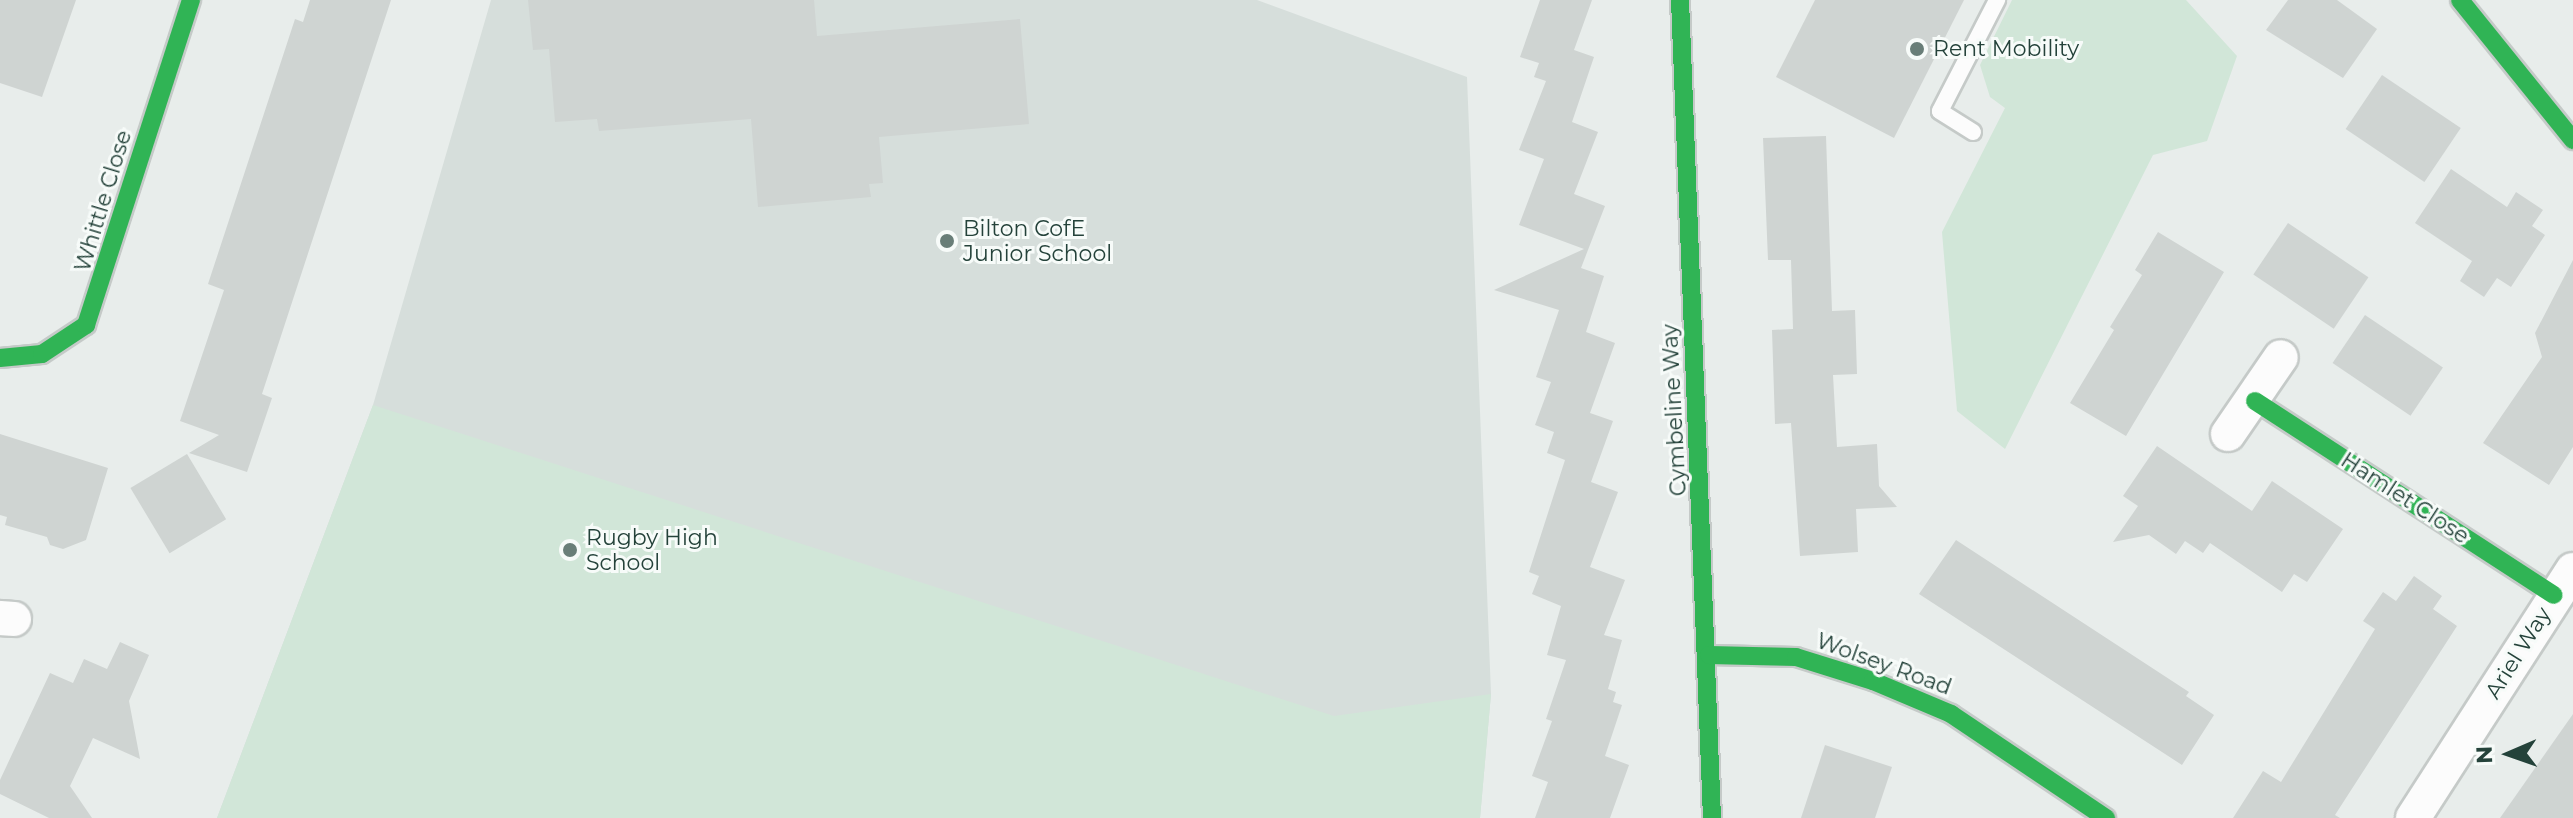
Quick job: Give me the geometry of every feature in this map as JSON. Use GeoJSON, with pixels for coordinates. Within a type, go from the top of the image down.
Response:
{"type":"FeatureCollection","features":[{"type":"Feature","properties":{"kind":"street","name":"Whittle Close"},"geometry":{"type":"LineString","coordinates":[[0,358],[42,354],[86,325],[191,0]]}},
{"type":"Feature","properties":{"kind":"street","name":"Cymbeline Way"},"geometry":{"type":"LineString","coordinates":[[1680,0],[1709,655],[1712,818]]}},
{"type":"Feature","properties":{"kind":"street"},"geometry":{"type":"LineString","coordinates":[[2460,0],[2573,140]]}},
{"type":"Feature","properties":{"kind":"street"},"geometry":{"type":"LineString","coordinates":[[2228,434],[2255,401],[2281,357]]}},
{"type":"Feature","properties":{"kind":"street","name":"Hamlet Close"},"geometry":{"type":"LineString","coordinates":[[2255,401],[2564,582]]}},
{"type":"Feature","properties":{"kind":"street","name":"Ariel Way"},"geometry":{"type":"LineString","coordinates":[[2413,818],[2564,582]]}},
{"type":"Feature","properties":{"kind":"street","name":"Wolsey Road"},"geometry":{"type":"LineString","coordinates":[[1709,655],[1796,657],[1873,681],[1951,714],[2106,818]]}},
{"type":"Feature","properties":{"kind":"lane"},"geometry":{"type":"LineString","coordinates":[[1973,132],[1940,111],[1997,0]]}},
{"type":"Feature","properties":{"kind":"shaded area","name":"Bilton CofE Junior School"},"geometry":{"type":"Polygon","coordinates":[[[491,0],[1257,0],[1467,77],[1491,694],[1480,818],[217,818],[373,405],[491,0]]]}},
{"type":"Feature","properties":{"kind":"green space"},"geometry":{"type":"Polygon","coordinates":[[[2012,0],[2186,0],[2237,56],[2207,141],[2153,155],[2005,449],[1957,411],[1942,232],[2005,108],[1990,97],[1980,65],[2012,0]]]}},
{"type":"Feature","properties":{"kind":"green space","name":"Rugby High School"},"geometry":{"type":"Polygon","coordinates":[[[373,405],[1334,716],[1491,694],[1480,818],[217,818],[373,405]]]}},
{"type":"Feature","properties":{"kind":"building"},"geometry":{"type":"Polygon","coordinates":[[[0,0],[76,0],[42,97],[0,83],[0,0]]]}},
{"type":"Feature","properties":{"kind":"building"},"geometry":{"type":"Polygon","coordinates":[[[310,0],[391,0],[262,394],[272,398],[247,472],[189,453],[219,435],[180,421],[224,290],[208,284],[295,19],[303,22],[310,0]]]}},
{"type":"Feature","properties":{"kind":"building"},"geometry":{"type":"Polygon","coordinates":[[[528,0],[814,0],[817,36],[1020,19],[1029,124],[879,137],[883,183],[869,184],[871,197],[758,207],[751,119],[599,131],[597,119],[555,122],[549,49],[533,50],[528,0]]]}},
{"type":"Feature","properties":{"kind":"building"},"geometry":{"type":"Polygon","coordinates":[[[1540,0],[1592,0],[1574,50],[1594,57],[1572,122],[1598,132],[1574,194],[1605,206],[1581,268],[1604,276],[1586,332],[1615,343],[1590,413],[1613,421],[1591,482],[1618,492],[1590,567],[1625,580],[1604,635],[1622,640],[1608,689],[1616,692],[1613,702],[1622,705],[1605,756],[1629,765],[1610,818],[1535,818],[1548,782],[1532,776],[1552,721],[1546,719],[1566,660],[1547,655],[1561,606],[1532,594],[1539,576],[1529,572],[1565,460],[1547,453],[1554,432],[1535,425],[1551,382],[1536,377],[1559,310],[1494,290],[1584,249],[1519,225],[1544,159],[1519,150],[1546,81],[1534,77],[1539,63],[1520,57],[1540,0]]]}},
{"type":"Feature","properties":{"kind":"building"},"geometry":{"type":"Polygon","coordinates":[[[1815,0],[1964,0],[1894,138],[1776,77],[1815,0]]]}},
{"type":"Feature","properties":{"kind":"building"},"geometry":{"type":"Polygon","coordinates":[[[2288,0],[2337,0],[2377,29],[2343,78],[2266,30],[2288,0]]]}},
{"type":"Feature","properties":{"kind":"building"},"geometry":{"type":"Polygon","coordinates":[[[2382,75],[2461,128],[2424,182],[2346,129],[2382,75]]]}},
{"type":"Feature","properties":{"kind":"building"},"geometry":{"type":"Polygon","coordinates":[[[1826,136],[1832,311],[1855,310],[1857,374],[1833,375],[1837,447],[1877,444],[1879,486],[1897,507],[1856,509],[1858,552],[1800,556],[1791,423],[1775,424],[1772,330],[1793,329],[1791,260],[1768,260],[1763,138],[1826,136]]]}},
{"type":"Feature","properties":{"kind":"building"},"geometry":{"type":"Polygon","coordinates":[[[2451,169],[2507,207],[2516,192],[2543,210],[2532,226],[2545,235],[2511,287],[2497,278],[2484,297],[2460,281],[2472,261],[2415,223],[2451,169]]]}},
{"type":"Feature","properties":{"kind":"building"},"geometry":{"type":"Polygon","coordinates":[[[2288,223],[2368,277],[2334,329],[2253,274],[2288,223]]]}},
{"type":"Feature","properties":{"kind":"building"},"geometry":{"type":"Polygon","coordinates":[[[2158,232],[2224,272],[2126,436],[2070,403],[2114,330],[2110,327],[2142,275],[2135,270],[2158,232]]]}},
{"type":"Feature","properties":{"kind":"building"},"geometry":{"type":"Polygon","coordinates":[[[2573,260],[2573,447],[2549,485],[2483,443],[2542,357],[2535,333],[2573,260]]]}},
{"type":"Feature","properties":{"kind":"building"},"geometry":{"type":"Polygon","coordinates":[[[2365,315],[2443,368],[2410,416],[2333,363],[2365,315]]]}},
{"type":"Feature","properties":{"kind":"building"},"geometry":{"type":"Polygon","coordinates":[[[0,434],[108,468],[86,540],[63,549],[50,545],[47,537],[5,525],[7,517],[0,515],[0,434]]]}},
{"type":"Feature","properties":{"kind":"building"},"geometry":{"type":"Polygon","coordinates":[[[2157,446],[2252,511],[2272,481],[2343,529],[2307,582],[2294,574],[2282,592],[2210,543],[2203,553],[2185,541],[2176,554],[2149,535],[2113,542],[2138,506],[2123,496],[2157,446]]]}},
{"type":"Feature","properties":{"kind":"building"},"geometry":{"type":"Polygon","coordinates":[[[187,454],[226,519],[170,553],[130,488],[187,454]]]}},
{"type":"Feature","properties":{"kind":"building"},"geometry":{"type":"Polygon","coordinates":[[[1956,540],[2189,692],[2186,696],[2214,715],[2182,765],[1919,594],[1956,540]]]}},
{"type":"Feature","properties":{"kind":"building"},"geometry":{"type":"Polygon","coordinates":[[[2414,576],[2442,596],[2433,609],[2457,626],[2335,815],[2340,818],[2233,818],[2263,771],[2281,782],[2375,629],[2363,621],[2383,592],[2396,601],[2414,576]]]}},
{"type":"Feature","properties":{"kind":"building"},"geometry":{"type":"Polygon","coordinates":[[[120,642],[149,655],[129,701],[140,759],[93,738],[70,786],[92,818],[49,818],[0,794],[0,780],[50,673],[73,683],[84,659],[107,669],[120,642]]]}},
{"type":"Feature","properties":{"kind":"building"},"geometry":{"type":"Polygon","coordinates":[[[2573,714],[2573,818],[2500,818],[2573,714]]]}},
{"type":"Feature","properties":{"kind":"building"},"geometry":{"type":"Polygon","coordinates":[[[1825,745],[1892,767],[1875,818],[1801,818],[1825,745]]]}},
{"type":"Feature","properties":{"kind":"traffic: fast"},"geometry":{"type":"LineString","coordinates":[[0,358],[42,354],[86,325],[191,0]]}},
{"type":"Feature","properties":{"kind":"traffic: fast"},"geometry":{"type":"LineString","coordinates":[[1680,0],[1712,818]]}},
{"type":"Feature","properties":{"kind":"traffic: fast"},"geometry":{"type":"LineString","coordinates":[[2460,0],[2573,140]]}},
{"type":"Feature","properties":{"kind":"traffic: fast"},"geometry":{"type":"LineString","coordinates":[[2255,401],[2554,595]]}},
{"type":"Feature","properties":{"kind":"traffic: fast"},"geometry":{"type":"LineString","coordinates":[[1709,655],[1796,657],[1873,681],[1951,714],[2106,818]]}},
{"type":"Feature","properties":{"kind":"place","name":"Rent Mobility"},"geometry":{"type":"Point","coordinates":[1917,49]}},
{"type":"Feature","properties":{"kind":"place","name":"Bilton CofE Junior School"},"geometry":{"type":"Point","coordinates":[947,241]}},
{"type":"Feature","properties":{"kind":"place","name":"Rugby High School"},"geometry":{"type":"Point","coordinates":[570,550]}}]}
